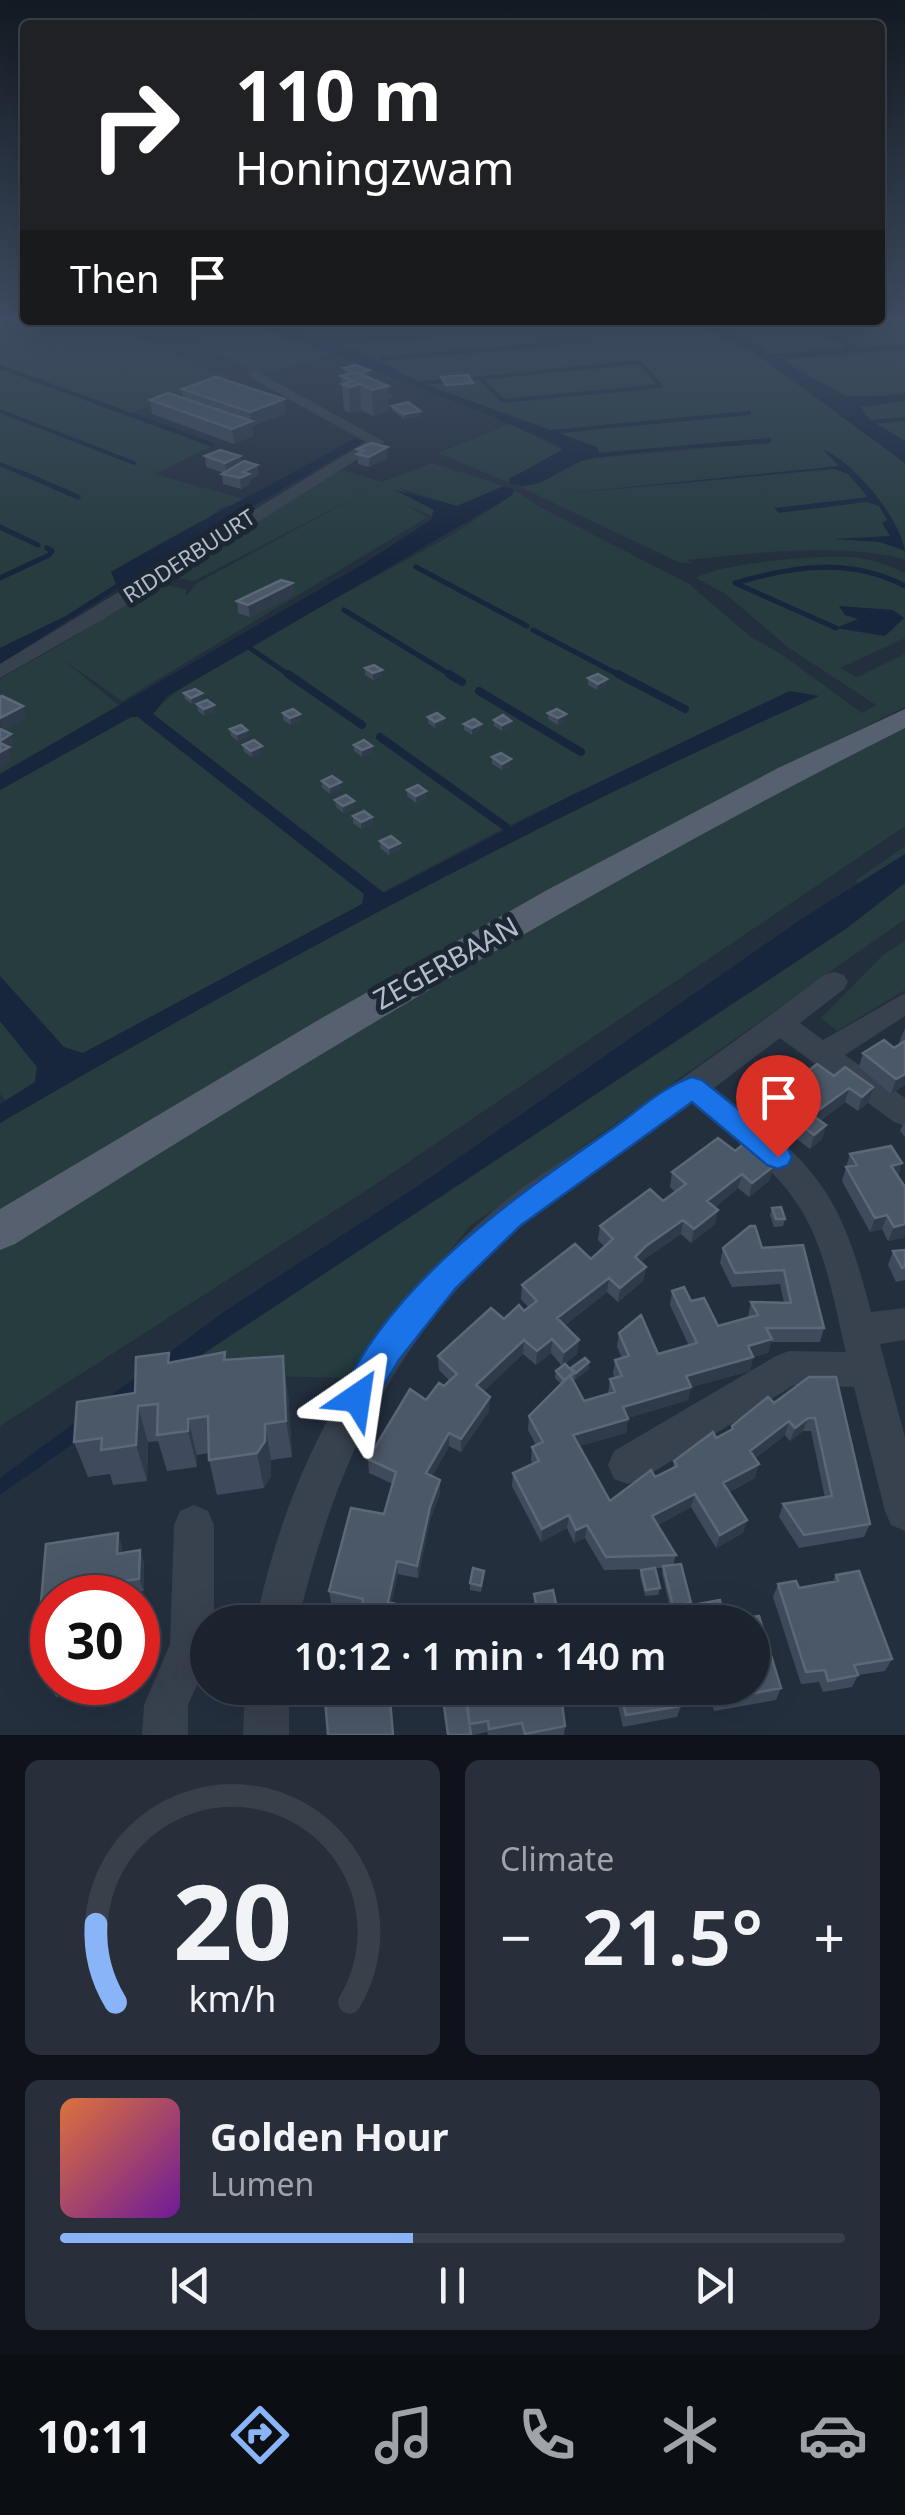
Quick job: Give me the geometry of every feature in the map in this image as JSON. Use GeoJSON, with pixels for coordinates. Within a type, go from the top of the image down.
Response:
{"type":"FeatureCollection","features":[{"type":"Feature","properties":{"kind":"main road","name":"ZEGERBAAN"},"geometry":{"type":"LineString","coordinates":[[0,1231],[367,1006],[672,838],[905,717]]}},
{"type":"Feature","properties":{"kind":"street","name":"RIDDERBUURT"},"geometry":{"type":"LineString","coordinates":[[0,672],[48,646],[229,529],[378,442],[326,420],[300,400]]}},
{"type":"Feature","properties":{"kind":"street"},"geometry":{"type":"LineString","coordinates":[[281,1605],[300,1525],[329,1452],[388,1349],[444,1279],[509,1217],[834,982]]}},
{"type":"Feature","properties":{"kind":"street"},"geometry":{"type":"LineString","coordinates":[[822,1054],[905,1004]]}},
{"type":"Feature","properties":{"kind":"street"},"geometry":{"type":"LineString","coordinates":[[781,1024],[905,1114]]}},
{"type":"Feature","properties":{"kind":"street"},"geometry":{"type":"LineString","coordinates":[[692,1088],[778,1157],[812,1198],[839,1256],[904,1502]]}},
{"type":"Feature","properties":{"kind":"street"},"geometry":{"type":"LineString","coordinates":[[860,1330],[905,1324]]}},
{"type":"Feature","properties":{"kind":"street"},"geometry":{"type":"LineString","coordinates":[[628,1465],[789,1368],[870,1370]]}},
{"type":"Feature","properties":{"kind":"street"},"geometry":{"type":"LineString","coordinates":[[165,1735],[166,1705],[192,1644],[194,1526]]}},
{"type":"Feature","properties":{"kind":"street"},"geometry":{"type":"LineString","coordinates":[[266,1735],[267,1705]]}},
{"type":"Feature","properties":{"kind":"green space"},"geometry":{"type":"Polygon","coordinates":[[[0,400],[167,400],[128,414],[213,445],[155,474],[247,500],[221,508],[198,527],[111,572],[117,584],[66,616],[0,648],[0,530],[40,545],[0,524],[0,400]]]}},
{"type":"Feature","properties":{"kind":"green space"},"geometry":{"type":"Polygon","coordinates":[[[467,400],[821,400],[905,463],[905,559],[823,550],[687,560],[694,564],[678,562],[520,487],[540,483],[585,459],[770,443],[770,438],[599,453],[565,436],[467,400]]]}},
{"type":"Feature","properties":{"kind":"green space"},"geometry":{"type":"Polygon","coordinates":[[[905,401],[905,441],[870,420],[860,406],[905,401]]]}},
{"type":"Feature","properties":{"kind":"green space"},"geometry":{"type":"Polygon","coordinates":[[[510,424],[563,450],[510,483],[438,453],[510,424]]]}},
{"type":"Feature","properties":{"kind":"green space"},"geometry":{"type":"Polygon","coordinates":[[[432,463],[504,486],[457,506],[399,488],[434,510],[431,516],[407,505],[426,517],[122,701],[62,659],[120,706],[0,774],[0,679],[79,634],[155,583],[186,589],[186,596],[197,583],[369,490],[194,581],[167,576],[340,469],[382,482],[432,463]]]}},
{"type":"Feature","properties":{"kind":"green space"},"geometry":{"type":"Polygon","coordinates":[[[514,490],[689,584],[751,637],[862,713],[876,705],[789,648],[724,593],[696,578],[749,564],[837,557],[873,561],[905,573],[905,638],[840,668],[857,677],[905,654],[905,707],[811,753],[402,972],[0,1209],[0,1123],[403,899],[608,794],[817,696],[789,691],[506,827],[383,892],[153,714],[192,682],[265,637],[452,535],[511,496],[514,490]]]}},
{"type":"Feature","properties":{"kind":"green space"},"geometry":{"type":"Polygon","coordinates":[[[131,717],[138,717],[364,893],[363,904],[83,1053],[64,1048],[0,976],[0,790],[131,717]]]}},
{"type":"Feature","properties":{"kind":"green space"},"geometry":{"type":"Polygon","coordinates":[[[905,728],[905,826],[373,1186],[0,1426],[0,1246],[420,988],[699,831],[905,728]]]}},
{"type":"Feature","properties":{"kind":"green space"},"geometry":{"type":"Polygon","coordinates":[[[905,846],[905,919],[470,1226],[349,1378],[172,1374],[847,928],[883,899],[855,881],[905,846]]]}},
{"type":"Feature","properties":{"kind":"green space"},"geometry":{"type":"Polygon","coordinates":[[[905,941],[905,990],[837,1031],[821,1018],[883,955],[905,941]]]}},
{"type":"Feature","properties":{"kind":"green space"},"geometry":{"type":"Polygon","coordinates":[[[0,1021],[37,1067],[35,1082],[6,1101],[0,1094],[0,1021]]]}},
{"type":"Feature","properties":{"kind":"water"},"geometry":{"type":"Polygon","coordinates":[[[450,400],[468,400],[597,447],[599,453],[771,438],[771,443],[590,459],[541,482],[521,485],[510,483],[509,479],[562,450],[561,447],[450,400]]]}},
{"type":"Feature","properties":{"kind":"water"},"geometry":{"type":"Polygon","coordinates":[[[819,400],[905,400],[860,407],[870,420],[905,441],[905,463],[819,400]]]}},
{"type":"Feature","properties":{"kind":"water"},"geometry":{"type":"Polygon","coordinates":[[[355,438],[365,441],[188,544],[0,664],[0,648],[66,616],[116,584],[111,572],[355,438]]]}},
{"type":"Feature","properties":{"kind":"water"},"geometry":{"type":"Polygon","coordinates":[[[822,449],[847,465],[873,492],[894,523],[905,551],[880,542],[833,539],[890,536],[882,523],[887,520],[879,506],[867,502],[779,513],[774,508],[868,497],[848,474],[834,469],[560,494],[839,466],[822,449]]]}},
{"type":"Feature","properties":{"kind":"water"},"geometry":{"type":"Polygon","coordinates":[[[504,486],[514,490],[511,496],[166,697],[153,714],[384,893],[568,797],[790,691],[819,696],[609,794],[404,898],[0,1123],[0,1104],[35,1082],[37,1067],[0,1021],[0,976],[64,1047],[83,1053],[362,904],[364,894],[138,717],[131,717],[0,790],[0,774],[365,563],[431,520],[434,510],[395,490],[457,506],[504,486]]]}},
{"type":"Feature","properties":{"kind":"water"},"geometry":{"type":"Polygon","coordinates":[[[839,606],[893,610],[904,618],[885,636],[836,628],[858,619],[845,615],[839,606]]]}},
{"type":"Feature","properties":{"kind":"water"},"geometry":{"type":"Polygon","coordinates":[[[905,854],[905,883],[847,928],[162,1381],[0,1495],[0,1478],[225,1311],[421,1184],[800,920],[905,854]]]}},
{"type":"Feature","properties":{"kind":"building"},"geometry":{"type":"Polygon","coordinates":[[[150,400],[189,400],[252,421],[232,429],[150,400]]]}},
{"type":"Feature","properties":{"kind":"building"},"geometry":{"type":"Polygon","coordinates":[[[214,400],[281,400],[250,412],[214,400]]]}},
{"type":"Feature","properties":{"kind":"building"},"geometry":{"type":"Polygon","coordinates":[[[408,402],[420,411],[404,414],[392,406],[408,402]]]}},
{"type":"Feature","properties":{"kind":"building"},"geometry":{"type":"Polygon","coordinates":[[[371,443],[387,447],[369,457],[357,454],[363,451],[357,449],[371,443]]]}},
{"type":"Feature","properties":{"kind":"building"},"geometry":{"type":"Polygon","coordinates":[[[220,450],[240,456],[225,463],[205,456],[220,450]]]}},
{"type":"Feature","properties":{"kind":"building"},"geometry":{"type":"Polygon","coordinates":[[[244,461],[257,465],[243,472],[249,474],[240,478],[222,474],[244,461]]]}},
{"type":"Feature","properties":{"kind":"building"},"geometry":{"type":"Polygon","coordinates":[[[281,580],[292,583],[248,605],[237,601],[281,580]]]}},
{"type":"Feature","properties":{"kind":"building"},"geometry":{"type":"Polygon","coordinates":[[[374,665],[382,670],[373,673],[365,668],[374,665]]]}},
{"type":"Feature","properties":{"kind":"building"},"geometry":{"type":"Polygon","coordinates":[[[598,674],[607,679],[598,684],[588,678],[598,674]]]}},
{"type":"Feature","properties":{"kind":"building"},"geometry":{"type":"Polygon","coordinates":[[[195,689],[202,693],[191,698],[184,693],[195,689]]]}},
{"type":"Feature","properties":{"kind":"building"},"geometry":{"type":"Polygon","coordinates":[[[2,696],[23,706],[0,718],[2,696]]]}},
{"type":"Feature","properties":{"kind":"building"},"geometry":{"type":"Polygon","coordinates":[[[207,700],[214,705],[204,709],[197,704],[207,700]]]}},
{"type":"Feature","properties":{"kind":"building"},"geometry":{"type":"Polygon","coordinates":[[[293,709],[300,714],[290,718],[283,713],[293,709]]]}},
{"type":"Feature","properties":{"kind":"building"},"geometry":{"type":"Polygon","coordinates":[[[557,709],[566,714],[558,718],[548,713],[557,709]]]}},
{"type":"Feature","properties":{"kind":"building"},"geometry":{"type":"Polygon","coordinates":[[[437,713],[444,718],[435,722],[428,717],[437,713]]]}},
{"type":"Feature","properties":{"kind":"building"},"geometry":{"type":"Polygon","coordinates":[[[503,715],[511,721],[502,725],[494,720],[503,715]]]}},
{"type":"Feature","properties":{"kind":"building"},"geometry":{"type":"Polygon","coordinates":[[[474,719],[481,724],[472,728],[464,724],[474,719]]]}},
{"type":"Feature","properties":{"kind":"building"},"geometry":{"type":"Polygon","coordinates":[[[241,725],[247,730],[237,734],[230,729],[241,725]]]}},
{"type":"Feature","properties":{"kind":"building"},"geometry":{"type":"Polygon","coordinates":[[[0,729],[11,734],[0,741],[0,729]]]}},
{"type":"Feature","properties":{"kind":"building"},"geometry":{"type":"Polygon","coordinates":[[[254,740],[262,746],[251,751],[243,745],[254,740]]]}},
{"type":"Feature","properties":{"kind":"building"},"geometry":{"type":"Polygon","coordinates":[[[364,740],[372,746],[362,750],[354,745],[364,740]]]}},
{"type":"Feature","properties":{"kind":"building"},"geometry":{"type":"Polygon","coordinates":[[[501,753],[511,759],[502,764],[492,757],[501,753]]]}},
{"type":"Feature","properties":{"kind":"building"},"geometry":{"type":"Polygon","coordinates":[[[332,776],[341,782],[330,787],[322,781],[332,776]]]}},
{"type":"Feature","properties":{"kind":"building"},"geometry":{"type":"Polygon","coordinates":[[[418,785],[426,791],[416,796],[407,790],[418,785]]]}},
{"type":"Feature","properties":{"kind":"building"},"geometry":{"type":"Polygon","coordinates":[[[346,795],[354,801],[343,806],[335,800],[346,795]]]}},
{"type":"Feature","properties":{"kind":"building"},"geometry":{"type":"Polygon","coordinates":[[[364,811],[372,817],[361,822],[353,816],[364,811]]]}},
{"type":"Feature","properties":{"kind":"building"},"geometry":{"type":"Polygon","coordinates":[[[391,836],[400,843],[389,848],[380,841],[391,836]]]}},
{"type":"Feature","properties":{"kind":"building"},"geometry":{"type":"Polygon","coordinates":[[[884,1040],[894,1048],[905,1041],[905,1074],[896,1079],[863,1053],[884,1040]]]}},
{"type":"Feature","properties":{"kind":"building"},"geometry":{"type":"Polygon","coordinates":[[[817,1064],[834,1076],[845,1067],[873,1087],[862,1097],[849,1088],[812,1115],[826,1125],[814,1135],[785,1113],[797,1104],[780,1092],[817,1064]]]}},
{"type":"Feature","properties":{"kind":"building"},"geometry":{"type":"Polygon","coordinates":[[[718,1138],[735,1151],[745,1143],[774,1166],[752,1183],[742,1174],[707,1201],[718,1210],[694,1229],[683,1220],[646,1246],[635,1257],[646,1267],[620,1288],[609,1278],[557,1318],[579,1340],[564,1352],[552,1339],[537,1351],[524,1340],[476,1385],[490,1397],[461,1439],[449,1433],[426,1473],[440,1480],[417,1566],[397,1561],[388,1602],[399,1605],[362,1605],[363,1599],[329,1591],[351,1508],[384,1514],[396,1472],[368,1459],[410,1389],[426,1400],[439,1383],[444,1386],[457,1374],[438,1356],[491,1308],[504,1319],[519,1305],[524,1311],[537,1301],[522,1285],[575,1244],[591,1259],[613,1239],[600,1226],[650,1189],[663,1201],[686,1184],[672,1172],[718,1138]]]}},
{"type":"Feature","properties":{"kind":"building"},"geometry":{"type":"Polygon","coordinates":[[[891,1146],[902,1163],[891,1166],[905,1187],[905,1224],[894,1227],[887,1215],[875,1218],[846,1167],[857,1165],[850,1154],[891,1146]]]}},
{"type":"Feature","properties":{"kind":"building"},"geometry":{"type":"Polygon","coordinates":[[[781,1207],[785,1219],[776,1219],[772,1208],[781,1207]]]}},
{"type":"Feature","properties":{"kind":"building"},"geometry":{"type":"Polygon","coordinates":[[[755,1226],[762,1248],[803,1245],[824,1328],[766,1328],[772,1339],[748,1346],[753,1357],[686,1376],[691,1387],[623,1407],[628,1419],[573,1435],[610,1501],[651,1470],[655,1477],[677,1466],[674,1461],[713,1432],[716,1438],[733,1429],[768,1397],[774,1403],[809,1377],[836,1377],[870,1524],[804,1535],[783,1504],[832,1496],[815,1418],[808,1418],[795,1428],[789,1421],[750,1451],[759,1464],[723,1483],[747,1520],[720,1535],[695,1494],[652,1516],[676,1555],[606,1557],[587,1525],[576,1530],[569,1515],[542,1529],[513,1473],[539,1461],[532,1447],[543,1442],[529,1416],[570,1375],[584,1401],[615,1392],[610,1379],[622,1376],[615,1360],[629,1356],[619,1333],[641,1315],[658,1354],[697,1343],[672,1291],[684,1287],[691,1301],[704,1298],[718,1326],[758,1315],[751,1302],[791,1303],[784,1270],[735,1273],[723,1248],[755,1226]]]}},
{"type":"Feature","properties":{"kind":"building"},"geometry":{"type":"Polygon","coordinates":[[[905,1250],[905,1267],[902,1268],[893,1251],[905,1250]]]}},
{"type":"Feature","properties":{"kind":"building"},"geometry":{"type":"Polygon","coordinates":[[[225,1352],[224,1360],[283,1356],[286,1421],[265,1424],[265,1441],[257,1453],[209,1460],[208,1416],[188,1419],[188,1431],[157,1435],[158,1404],[138,1406],[136,1445],[101,1450],[102,1438],[74,1442],[77,1402],[135,1393],[136,1357],[169,1353],[168,1363],[225,1352]]]}},
{"type":"Feature","properties":{"kind":"building"},"geometry":{"type":"Polygon","coordinates":[[[585,1358],[589,1362],[576,1373],[571,1368],[585,1358]]]}},
{"type":"Feature","properties":{"kind":"building"},"geometry":{"type":"Polygon","coordinates":[[[565,1364],[574,1373],[564,1380],[556,1371],[565,1364]]]}},
{"type":"Feature","properties":{"kind":"building"},"geometry":{"type":"Polygon","coordinates":[[[118,1533],[117,1554],[140,1550],[139,1575],[43,1575],[46,1544],[118,1533]]]}},
{"type":"Feature","properties":{"kind":"building"},"geometry":{"type":"Polygon","coordinates":[[[681,1564],[691,1603],[673,1605],[663,1566],[681,1564]]]}},
{"type":"Feature","properties":{"kind":"building"},"geometry":{"type":"Polygon","coordinates":[[[473,1568],[484,1571],[481,1586],[470,1583],[473,1568]]]}},
{"type":"Feature","properties":{"kind":"building"},"geometry":{"type":"Polygon","coordinates":[[[655,1568],[660,1588],[646,1590],[641,1570],[655,1568]]]}},
{"type":"Feature","properties":{"kind":"building"},"geometry":{"type":"Polygon","coordinates":[[[859,1571],[892,1659],[854,1665],[858,1675],[828,1681],[825,1670],[806,1672],[778,1584],[796,1581],[799,1588],[838,1581],[836,1575],[859,1571]]]}},
{"type":"Feature","properties":{"kind":"building"},"geometry":{"type":"Polygon","coordinates":[[[553,1590],[556,1605],[536,1605],[534,1594],[553,1590]]]}},
{"type":"Feature","properties":{"kind":"building"},"geometry":{"type":"Polygon","coordinates":[[[720,1600],[721,1605],[693,1605],[720,1600]]]}},
{"type":"Feature","properties":{"kind":"building"},"geometry":{"type":"Polygon","coordinates":[[[770,1652],[781,1688],[770,1690],[770,1652]]]}},
{"type":"Feature","properties":{"kind":"building"},"geometry":{"type":"Polygon","coordinates":[[[325,1705],[390,1705],[393,1735],[328,1735],[325,1705]]]}},
{"type":"Feature","properties":{"kind":"building"},"geometry":{"type":"Polygon","coordinates":[[[444,1705],[467,1705],[471,1735],[448,1735],[444,1705]]]}},
{"type":"Feature","properties":{"kind":"building"},"geometry":{"type":"Polygon","coordinates":[[[467,1705],[562,1705],[565,1726],[525,1734],[522,1723],[489,1729],[488,1721],[470,1724],[467,1705]]]}},
{"type":"Feature","properties":{"kind":"building"},"geometry":{"type":"Polygon","coordinates":[[[623,1705],[681,1706],[626,1715],[623,1705]]]}},
{"type":"Feature","properties":{"kind":"waterway"},"geometry":{"type":"LineString","coordinates":[[90,400],[213,445]]}},
{"type":"Feature","properties":{"kind":"waterway"},"geometry":{"type":"LineString","coordinates":[[502,400],[514,400]]}},
{"type":"Feature","properties":{"kind":"waterway"},"geometry":{"type":"LineString","coordinates":[[0,411],[134,463]]}},
{"type":"Feature","properties":{"kind":"waterway"},"geometry":{"type":"LineString","coordinates":[[550,432],[749,413]]}},
{"type":"Feature","properties":{"kind":"waterway"},"geometry":{"type":"LineString","coordinates":[[872,422],[905,419]]}},
{"type":"Feature","properties":{"kind":"waterway"},"geometry":{"type":"LineString","coordinates":[[0,464],[26,475]]}},
{"type":"Feature","properties":{"kind":"waterway"},"geometry":{"type":"LineString","coordinates":[[20,472],[78,497]]}},
{"type":"Feature","properties":{"kind":"waterway"},"geometry":{"type":"LineString","coordinates":[[0,527],[38,545]]}},
{"type":"Feature","properties":{"kind":"waterway"},"geometry":{"type":"LineString","coordinates":[[0,578],[49,555],[52,551],[47,548]]}},
{"type":"Feature","properties":{"kind":"waterway"},"geometry":{"type":"LineString","coordinates":[[416,567],[527,626]]}},
{"type":"Feature","properties":{"kind":"waterway"},"geometry":{"type":"LineString","coordinates":[[836,628],[735,583],[821,567],[863,571],[905,586]]}},
{"type":"Feature","properties":{"kind":"waterway"},"geometry":{"type":"LineString","coordinates":[[344,610],[454,677]]}},
{"type":"Feature","properties":{"kind":"waterway"},"geometry":{"type":"LineString","coordinates":[[533,630],[623,677]]}},
{"type":"Feature","properties":{"kind":"waterway"},"geometry":{"type":"LineString","coordinates":[[251,649],[292,677]]}},
{"type":"Feature","properties":{"kind":"waterway"},"geometry":{"type":"LineString","coordinates":[[288,674],[362,725]]}},
{"type":"Feature","properties":{"kind":"waterway"},"geometry":{"type":"LineString","coordinates":[[449,674],[462,682]]}},
{"type":"Feature","properties":{"kind":"waterway"},"geometry":{"type":"LineString","coordinates":[[618,674],[685,709]]}},
{"type":"Feature","properties":{"kind":"waterway"},"geometry":{"type":"LineString","coordinates":[[479,691],[581,752]]}},
{"type":"Feature","properties":{"kind":"waterway"},"geometry":{"type":"LineString","coordinates":[[380,737],[506,827]]}},
{"type":"Feature","properties":{"kind":"route"},"geometry":{"type":"LineString","coordinates":[[357,1398],[388,1349],[444,1279],[509,1217],[692,1088],[778,1157]]}}]}
